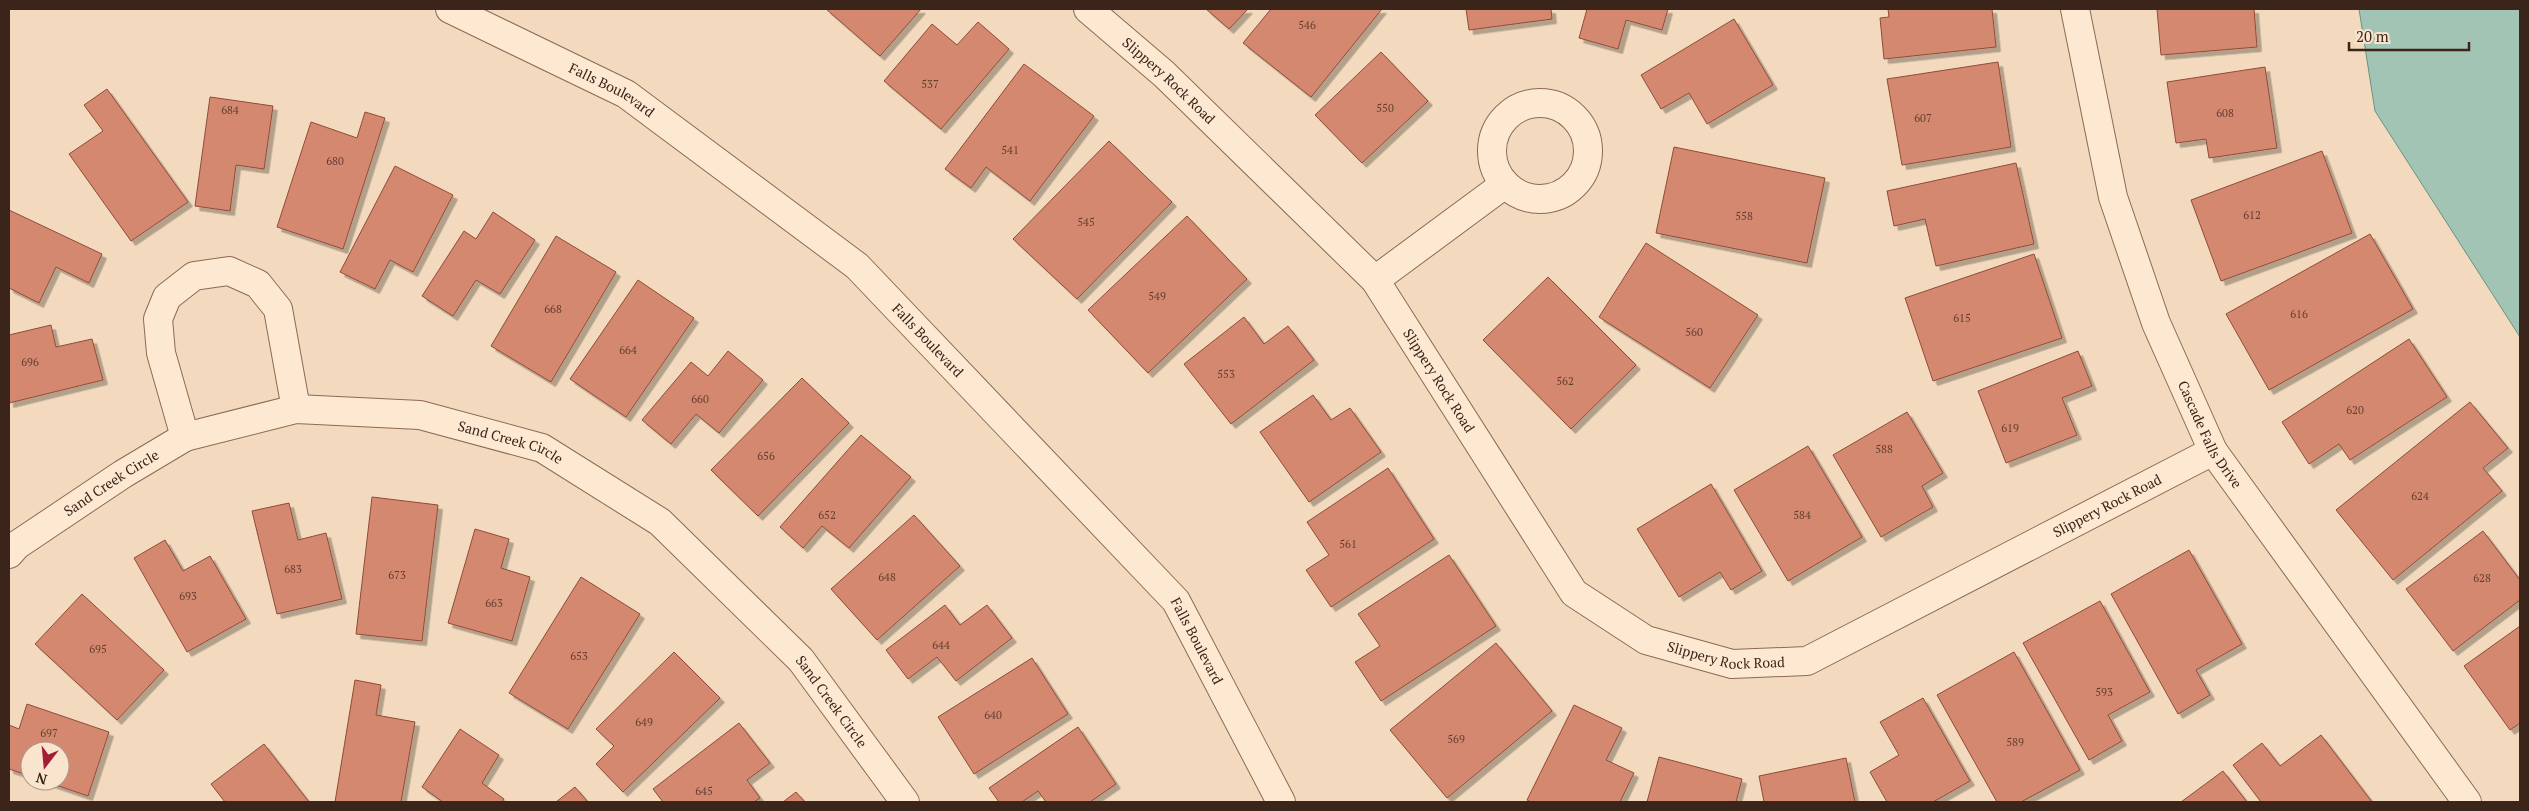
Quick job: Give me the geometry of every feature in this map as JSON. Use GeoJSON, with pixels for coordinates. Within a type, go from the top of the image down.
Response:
{"type":"FeatureCollection","features":[{"type":"Feature","properties":{"kind":"street","name":"Falls Boulevard"},"geometry":{"type":"LineString","coordinates":[[450,9],[626,94],[857,266],[1176,601],[1281,802]]}},
{"type":"Feature","properties":{"kind":"street","name":"Slippery Rock Road"},"geometry":{"type":"LineString","coordinates":[[1088,9],[1164,74],[1375,280],[1574,593],[1646,640],[1732,664],[1807,661],[2213,451]]}},
{"type":"Feature","properties":{"kind":"street","name":"Cascade Falls Drive"},"geometry":{"type":"LineString","coordinates":[[2075,9],[2113,196],[2156,323],[2213,451],[2467,802]]}},
{"type":"Feature","properties":{"kind":"street"},"geometry":{"type":"LineString","coordinates":[[1375,280],[1505,184]]}},
{"type":"Feature","properties":{"kind":"street"},"geometry":{"type":"LineString","coordinates":[[185,437],[161,353],[158,319],[167,297],[194,276],[229,271],[258,284],[278,309],[296,408]]}},
{"type":"Feature","properties":{"kind":"street","name":"Sand Creek Circle"},"geometry":{"type":"LineString","coordinates":[[9,554],[25,539],[123,474],[185,437],[296,408],[420,415],[542,448],[660,522],[800,660],[905,802]]}},
{"type":"Feature","properties":{"kind":"shaded area"},"geometry":{"type":"Polygon","coordinates":[[[2359,9],[2520,9],[2520,337],[2375,111],[2359,9]]]}},
{"type":"Feature","properties":{"kind":"building"},"geometry":{"type":"Polygon","coordinates":[[[826,9],[921,9],[880,56],[826,9]]]}},
{"type":"Feature","properties":{"kind":"building"},"geometry":{"type":"Polygon","coordinates":[[[1206,9],[1248,9],[1229,29],[1206,9]]]}},
{"type":"Feature","properties":{"kind":"building"},"geometry":{"type":"Polygon","coordinates":[[[1271,9],[1382,9],[1311,97],[1243,43],[1271,9]]]}},
{"type":"Feature","properties":{"kind":"building"},"geometry":{"type":"Polygon","coordinates":[[[1466,9],[1551,9],[1552,19],[1469,30],[1466,9]]]}},
{"type":"Feature","properties":{"kind":"building"},"geometry":{"type":"Polygon","coordinates":[[[1587,9],[1668,9],[1662,30],[1626,20],[1618,49],[1579,38],[1587,9]]]}},
{"type":"Feature","properties":{"kind":"building"},"geometry":{"type":"Polygon","coordinates":[[[1888,9],[1992,9],[1996,47],[1884,59],[1880,18],[1889,17],[1888,9]]]}},
{"type":"Feature","properties":{"kind":"building"},"geometry":{"type":"Polygon","coordinates":[[[2157,9],[2254,9],[2257,47],[2161,55],[2157,9]]]}},
{"type":"Feature","properties":{"kind":"building"},"geometry":{"type":"Polygon","coordinates":[[[1734,19],[1773,85],[1707,124],[1689,93],[1661,109],[1641,75],[1734,19]]]}},
{"type":"Feature","properties":{"kind":"building"},"geometry":{"type":"Polygon","coordinates":[[[978,22],[1009,49],[941,129],[884,81],[932,24],[957,45],[978,22]]]}},
{"type":"Feature","properties":{"kind":"building"},"geometry":{"type":"Polygon","coordinates":[[[1381,52],[1428,101],[1362,163],[1315,115],[1381,52]]]}},
{"type":"Feature","properties":{"kind":"building"},"geometry":{"type":"Polygon","coordinates":[[[1998,62],[2011,147],[1902,165],[1887,79],[1998,62]]]}},
{"type":"Feature","properties":{"kind":"building"},"geometry":{"type":"Polygon","coordinates":[[[1024,64],[1094,116],[1030,201],[986,167],[971,188],[945,169],[1024,64]]]}},
{"type":"Feature","properties":{"kind":"building"},"geometry":{"type":"Polygon","coordinates":[[[2265,67],[2277,148],[2209,158],[2206,139],[2176,143],[2167,82],[2265,67]]]}},
{"type":"Feature","properties":{"kind":"building"},"geometry":{"type":"Polygon","coordinates":[[[107,89],[188,202],[131,241],[69,154],[103,131],[84,105],[107,89]]]}},
{"type":"Feature","properties":{"kind":"building"},"geometry":{"type":"Polygon","coordinates":[[[210,97],[273,106],[264,169],[236,165],[230,211],[195,206],[210,97]]]}},
{"type":"Feature","properties":{"kind":"building"},"geometry":{"type":"Polygon","coordinates":[[[365,112],[385,118],[343,249],[277,227],[311,122],[357,138],[365,112]]]}},
{"type":"Feature","properties":{"kind":"building"},"geometry":{"type":"Polygon","coordinates":[[[1109,141],[1172,202],[1077,299],[1013,239],[1109,141]]]}},
{"type":"Feature","properties":{"kind":"building"},"geometry":{"type":"Polygon","coordinates":[[[1674,147],[1825,178],[1807,263],[1656,233],[1674,147]]]}},
{"type":"Feature","properties":{"kind":"building"},"geometry":{"type":"Polygon","coordinates":[[[2322,151],[2352,233],[2221,281],[2191,200],[2322,151]]]}},
{"type":"Feature","properties":{"kind":"building"},"geometry":{"type":"Polygon","coordinates":[[[2016,163],[2034,244],[1936,266],[1925,219],[1894,226],[1887,191],[2016,163]]]}},
{"type":"Feature","properties":{"kind":"building"},"geometry":{"type":"Polygon","coordinates":[[[395,166],[453,195],[413,272],[390,260],[375,289],[340,272],[395,166]]]}},
{"type":"Feature","properties":{"kind":"building"},"geometry":{"type":"Polygon","coordinates":[[[9,210],[102,254],[89,283],[56,267],[39,303],[9,288],[9,210]]]}},
{"type":"Feature","properties":{"kind":"building"},"geometry":{"type":"Polygon","coordinates":[[[493,212],[535,240],[500,294],[476,280],[453,316],[422,296],[464,231],[476,239],[493,212]]]}},
{"type":"Feature","properties":{"kind":"building"},"geometry":{"type":"Polygon","coordinates":[[[1187,216],[1247,279],[1148,373],[1088,310],[1187,216]]]}},
{"type":"Feature","properties":{"kind":"building"},"geometry":{"type":"Polygon","coordinates":[[[2370,234],[2413,309],[2269,390],[2226,314],[2370,234]]]}},
{"type":"Feature","properties":{"kind":"building"},"geometry":{"type":"Polygon","coordinates":[[[556,236],[616,272],[551,382],[491,346],[556,236]]]}},
{"type":"Feature","properties":{"kind":"building"},"geometry":{"type":"Polygon","coordinates":[[[1646,243],[1758,315],[1710,388],[1599,317],[1646,243]]]}},
{"type":"Feature","properties":{"kind":"building"},"geometry":{"type":"Polygon","coordinates":[[[2034,254],[2062,338],[1933,381],[1905,298],[2034,254]]]}},
{"type":"Feature","properties":{"kind":"building"},"geometry":{"type":"Polygon","coordinates":[[[1548,277],[1636,365],[1571,429],[1483,340],[1548,277]]]}},
{"type":"Feature","properties":{"kind":"building"},"geometry":{"type":"Polygon","coordinates":[[[638,280],[694,318],[626,417],[570,379],[638,280]]]}},
{"type":"Feature","properties":{"kind":"building"},"geometry":{"type":"Polygon","coordinates":[[[1244,317],[1264,344],[1288,326],[1314,360],[1231,424],[1184,364],[1244,317]]]}},
{"type":"Feature","properties":{"kind":"building"},"geometry":{"type":"Polygon","coordinates":[[[51,325],[56,347],[92,339],[103,380],[9,403],[9,335],[51,325]]]}},
{"type":"Feature","properties":{"kind":"building"},"geometry":{"type":"Polygon","coordinates":[[[2409,339],[2447,397],[2350,460],[2339,444],[2309,464],[2282,422],[2409,339]]]}},
{"type":"Feature","properties":{"kind":"building"},"geometry":{"type":"Polygon","coordinates":[[[728,351],[763,380],[719,433],[696,414],[671,444],[642,420],[691,362],[708,376],[728,351]]]}},
{"type":"Feature","properties":{"kind":"building"},"geometry":{"type":"Polygon","coordinates":[[[2078,351],[2092,386],[2062,398],[2077,435],[2006,463],[1978,391],[2078,351]]]}},
{"type":"Feature","properties":{"kind":"building"},"geometry":{"type":"Polygon","coordinates":[[[802,378],[849,423],[758,516],[711,470],[802,378]]]}},
{"type":"Feature","properties":{"kind":"building"},"geometry":{"type":"Polygon","coordinates":[[[1313,395],[1331,420],[1350,408],[1381,452],[1309,502],[1260,432],[1313,395]]]}},
{"type":"Feature","properties":{"kind":"building"},"geometry":{"type":"Polygon","coordinates":[[[2470,402],[2508,448],[2483,468],[2502,491],[2393,580],[2336,510],[2470,402]]]}},
{"type":"Feature","properties":{"kind":"building"},"geometry":{"type":"Polygon","coordinates":[[[1907,412],[1943,473],[1922,486],[1933,507],[1881,537],[1833,455],[1907,412]]]}},
{"type":"Feature","properties":{"kind":"building"},"geometry":{"type":"Polygon","coordinates":[[[861,435],[911,477],[849,548],[822,526],[803,548],[780,527],[861,435]]]}},
{"type":"Feature","properties":{"kind":"building"},"geometry":{"type":"Polygon","coordinates":[[[1808,446],[1862,537],[1788,581],[1734,490],[1808,446]]]}},
{"type":"Feature","properties":{"kind":"building"},"geometry":{"type":"Polygon","coordinates":[[[1388,468],[1434,539],[1331,607],[1306,570],[1329,555],[1307,522],[1388,468]]]}},
{"type":"Feature","properties":{"kind":"building"},"geometry":{"type":"Polygon","coordinates":[[[1711,484],[1762,571],[1731,590],[1720,572],[1679,597],[1637,529],[1711,484]]]}},
{"type":"Feature","properties":{"kind":"building"},"geometry":{"type":"Polygon","coordinates":[[[372,497],[438,505],[422,641],[356,634],[372,497]]]}},
{"type":"Feature","properties":{"kind":"building"},"geometry":{"type":"Polygon","coordinates":[[[289,503],[298,540],[326,533],[342,599],[277,614],[252,511],[289,503]]]}},
{"type":"Feature","properties":{"kind":"building"},"geometry":{"type":"Polygon","coordinates":[[[914,515],[960,566],[877,640],[831,589],[914,515]]]}},
{"type":"Feature","properties":{"kind":"building"},"geometry":{"type":"Polygon","coordinates":[[[475,529],[509,539],[501,568],[530,577],[512,641],[448,623],[475,529]]]}},
{"type":"Feature","properties":{"kind":"building"},"geometry":{"type":"Polygon","coordinates":[[[2483,531],[2520,580],[2520,600],[2453,651],[2406,589],[2483,531]]]}},
{"type":"Feature","properties":{"kind":"building"},"geometry":{"type":"Polygon","coordinates":[[[165,540],[183,571],[210,556],[246,619],[187,652],[134,558],[165,540]]]}},
{"type":"Feature","properties":{"kind":"building"},"geometry":{"type":"Polygon","coordinates":[[[2189,550],[2242,644],[2196,670],[2210,695],[2178,714],[2111,594],[2189,550]]]}},
{"type":"Feature","properties":{"kind":"building"},"geometry":{"type":"Polygon","coordinates":[[[1449,555],[1496,626],[1381,701],[1355,662],[1380,646],[1358,614],[1449,555]]]}},
{"type":"Feature","properties":{"kind":"building"},"geometry":{"type":"Polygon","coordinates":[[[581,577],[640,614],[568,729],[509,693],[581,577]]]}},
{"type":"Feature","properties":{"kind":"building"},"geometry":{"type":"Polygon","coordinates":[[[82,594],[164,670],[117,720],[35,644],[82,594]]]}},
{"type":"Feature","properties":{"kind":"building"},"geometry":{"type":"Polygon","coordinates":[[[2100,601],[2150,692],[2108,715],[2122,741],[2089,760],[2023,643],[2100,601]]]}},
{"type":"Feature","properties":{"kind":"building"},"geometry":{"type":"Polygon","coordinates":[[[945,605],[960,625],[987,605],[1012,638],[956,681],[937,657],[908,679],[886,650],[945,605]]]}},
{"type":"Feature","properties":{"kind":"building"},"geometry":{"type":"Polygon","coordinates":[[[2520,626],[2520,723],[2510,730],[2464,666],[2520,626]]]}},
{"type":"Feature","properties":{"kind":"building"},"geometry":{"type":"Polygon","coordinates":[[[1496,643],[1552,711],[1447,798],[1390,730],[1496,643]]]}},
{"type":"Feature","properties":{"kind":"building"},"geometry":{"type":"Polygon","coordinates":[[[674,652],[720,698],[623,792],[596,764],[614,746],[596,729],[674,652]]]}},
{"type":"Feature","properties":{"kind":"building"},"geometry":{"type":"Polygon","coordinates":[[[2014,652],[2080,770],[2021,802],[1997,802],[1937,695],[2014,652]]]}},
{"type":"Feature","properties":{"kind":"building"},"geometry":{"type":"Polygon","coordinates":[[[1032,658],[1068,714],[974,774],[938,717],[1032,658]]]}},
{"type":"Feature","properties":{"kind":"building"},"geometry":{"type":"Polygon","coordinates":[[[355,680],[381,685],[376,715],[415,722],[401,802],[335,802],[355,680]]]}},
{"type":"Feature","properties":{"kind":"building"},"geometry":{"type":"Polygon","coordinates":[[[1923,698],[1970,781],[1933,802],[1887,802],[1870,772],[1899,755],[1880,722],[1923,698]]]}},
{"type":"Feature","properties":{"kind":"building"},"geometry":{"type":"Polygon","coordinates":[[[27,704],[109,732],[88,796],[70,790],[70,741],[20,741],[20,773],[9,769],[9,725],[19,729],[27,704]]]}},
{"type":"Feature","properties":{"kind":"building"},"geometry":{"type":"Polygon","coordinates":[[[1574,705],[1622,728],[1606,760],[1634,773],[1620,802],[1531,802],[1527,800],[1574,705]]]}},
{"type":"Feature","properties":{"kind":"building"},"geometry":{"type":"Polygon","coordinates":[[[739,723],[770,763],[747,780],[760,798],[754,802],[663,802],[653,789],[739,723]]]}},
{"type":"Feature","properties":{"kind":"building"},"geometry":{"type":"Polygon","coordinates":[[[1078,727],[1116,784],[1090,802],[1046,802],[1038,791],[1022,802],[999,802],[989,788],[1078,727]]]}},
{"type":"Feature","properties":{"kind":"building"},"geometry":{"type":"Polygon","coordinates":[[[460,729],[499,755],[482,783],[504,799],[502,802],[443,802],[422,787],[460,729]]]}},
{"type":"Feature","properties":{"kind":"building"},"geometry":{"type":"Polygon","coordinates":[[[2321,735],[2372,802],[2261,802],[2233,765],[2262,743],[2280,766],[2321,735]]]}},
{"type":"Feature","properties":{"kind":"building"},"geometry":{"type":"Polygon","coordinates":[[[264,744],[309,802],[225,802],[211,784],[264,744]]]}},
{"type":"Feature","properties":{"kind":"building"},"geometry":{"type":"Polygon","coordinates":[[[1659,757],[1742,779],[1736,802],[1647,802],[1659,757]]]}},
{"type":"Feature","properties":{"kind":"building"},"geometry":{"type":"Polygon","coordinates":[[[1846,758],[1855,802],[1764,802],[1759,776],[1846,758]]]}},
{"type":"Feature","properties":{"kind":"building"},"geometry":{"type":"Polygon","coordinates":[[[2223,771],[2247,802],[2181,802],[2223,771]]]}},
{"type":"Feature","properties":{"kind":"building"},"geometry":{"type":"Polygon","coordinates":[[[575,787],[588,802],[556,802],[575,787]]]}},
{"type":"Feature","properties":{"kind":"building"},"geometry":{"type":"Polygon","coordinates":[[[796,792],[805,802],[783,802],[796,792]]]}}]}
